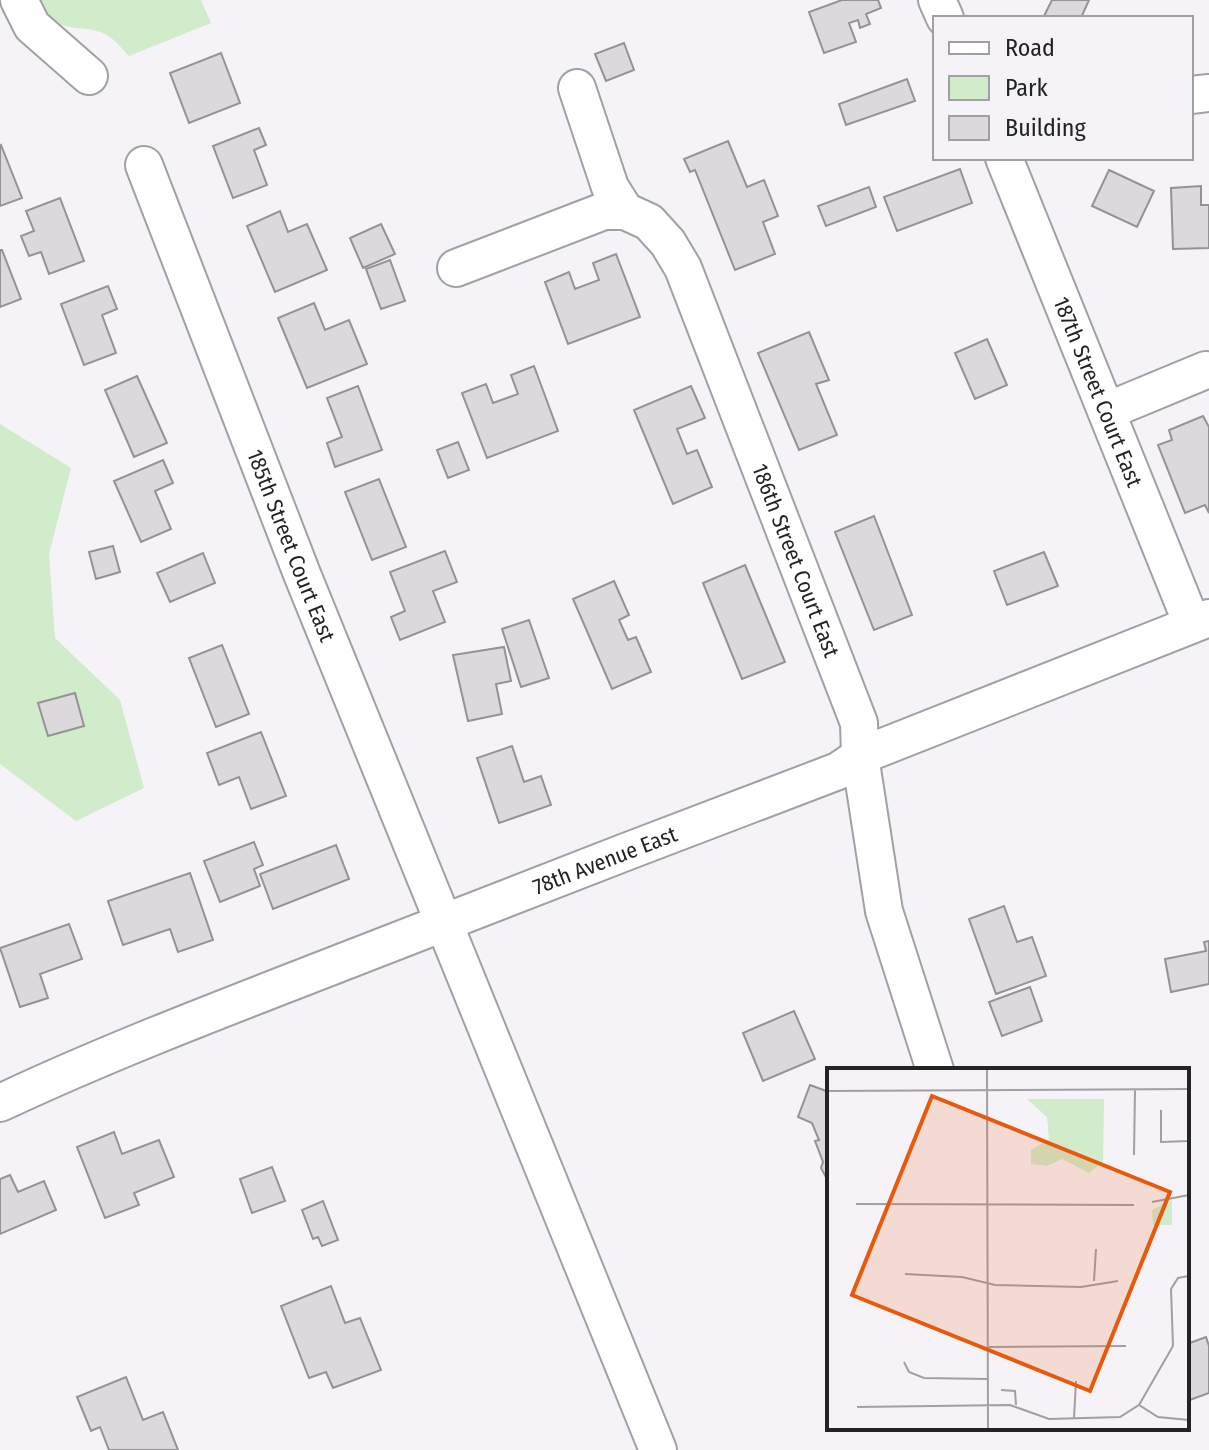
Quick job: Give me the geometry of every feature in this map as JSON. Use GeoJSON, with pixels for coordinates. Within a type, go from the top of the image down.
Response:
{"type":"FeatureCollection","features":[{"type":"Feature","properties":{"kind":"street"},"geometry":{"type":"LineString","coordinates":[[19,0],[32,26],[89,76]]}},
{"type":"Feature","properties":{"kind":"street","name":"186th Street Court East"},"geometry":{"type":"LineString","coordinates":[[577,88],[610,187],[625,211],[649,222],[668,243],[683,268],[859,723],[860,756],[884,911],[934,1068]]}},
{"type":"Feature","properties":{"kind":"street","name":"187th Street Court East"},"geometry":{"type":"LineString","coordinates":[[1005,160],[1107,411],[1201,621]]}},
{"type":"Feature","properties":{"kind":"street","name":"185th Street Court East"},"geometry":{"type":"LineString","coordinates":[[144,165],[296,560],[658,1450]]}},
{"type":"Feature","properties":{"kind":"street"},"geometry":{"type":"LineString","coordinates":[[456,268],[588,216],[604,211],[625,211]]}},
{"type":"Feature","properties":{"kind":"street"},"geometry":{"type":"LineString","coordinates":[[1107,411],[1206,370]]}},
{"type":"Feature","properties":{"kind":"street","name":"78th Avenue East"},"geometry":{"type":"LineString","coordinates":[[0,1103],[126,1049],[443,923],[838,771],[860,756],[1201,621]]}},
{"type":"Feature","properties":{"kind":"green space"},"geometry":{"type":"Polygon","coordinates":[[[40,0],[201,0],[211,23],[129,56],[105,34],[69,27],[53,20],[40,0]]]}},
{"type":"Feature","properties":{"kind":"green space"},"geometry":{"type":"Polygon","coordinates":[[[0,424],[71,468],[49,554],[55,638],[120,700],[144,788],[76,821],[0,764],[0,424]]]}},
{"type":"Feature","properties":{"kind":"building"},"geometry":{"type":"Polygon","coordinates":[[[842,0],[878,0],[881,8],[866,14],[870,24],[860,28],[858,20],[849,23],[856,42],[824,53],[809,12],[842,0]]]}},
{"type":"Feature","properties":{"kind":"building"},"geometry":{"type":"Polygon","coordinates":[[[1052,0],[1089,0],[1082,16],[1044,16],[1052,0]]]}},
{"type":"Feature","properties":{"kind":"building"},"geometry":{"type":"Polygon","coordinates":[[[624,43],[634,70],[606,81],[595,54],[624,43]]]}},
{"type":"Feature","properties":{"kind":"building"},"geometry":{"type":"Polygon","coordinates":[[[221,53],[240,103],[189,123],[170,73],[221,53]]]}},
{"type":"Feature","properties":{"kind":"building"},"geometry":{"type":"Polygon","coordinates":[[[907,79],[915,101],[846,125],[839,104],[907,79]]]}},
{"type":"Feature","properties":{"kind":"building"},"geometry":{"type":"Polygon","coordinates":[[[259,128],[266,145],[254,150],[267,185],[233,198],[213,146],[259,128]]]}},
{"type":"Feature","properties":{"kind":"building"},"geometry":{"type":"Polygon","coordinates":[[[728,141],[747,187],[764,180],[778,216],[763,222],[775,254],[735,270],[695,170],[690,172],[684,159],[728,141]]]}},
{"type":"Feature","properties":{"kind":"building"},"geometry":{"type":"Polygon","coordinates":[[[0,146],[22,198],[0,206],[0,146]]]}},
{"type":"Feature","properties":{"kind":"building"},"geometry":{"type":"Polygon","coordinates":[[[960,169],[972,203],[897,231],[884,197],[960,169]]]}},
{"type":"Feature","properties":{"kind":"building"},"geometry":{"type":"Polygon","coordinates":[[[1109,170],[1154,191],[1137,227],[1092,206],[1109,170]]]}},
{"type":"Feature","properties":{"kind":"building"},"geometry":{"type":"Polygon","coordinates":[[[1201,186],[1201,205],[1209,205],[1209,248],[1173,249],[1171,188],[1201,186]]]}},
{"type":"Feature","properties":{"kind":"building"},"geometry":{"type":"Polygon","coordinates":[[[869,187],[876,207],[826,226],[818,206],[869,187]]]}},
{"type":"Feature","properties":{"kind":"building"},"geometry":{"type":"Polygon","coordinates":[[[60,198],[84,261],[49,274],[41,252],[29,256],[21,236],[34,231],[26,211],[60,198]]]}},
{"type":"Feature","properties":{"kind":"building"},"geometry":{"type":"Polygon","coordinates":[[[280,211],[288,232],[307,224],[327,270],[275,292],[247,226],[280,211]]]}},
{"type":"Feature","properties":{"kind":"building"},"geometry":{"type":"Polygon","coordinates":[[[381,224],[395,254],[363,268],[350,238],[381,224]]]}},
{"type":"Feature","properties":{"kind":"building"},"geometry":{"type":"Polygon","coordinates":[[[0,250],[21,299],[0,307],[0,250]]]}},
{"type":"Feature","properties":{"kind":"building"},"geometry":{"type":"Polygon","coordinates":[[[616,254],[640,317],[568,344],[545,282],[569,272],[575,289],[599,280],[593,263],[616,254]]]}},
{"type":"Feature","properties":{"kind":"building"},"geometry":{"type":"Polygon","coordinates":[[[390,260],[405,301],[381,309],[366,269],[390,260]]]}},
{"type":"Feature","properties":{"kind":"building"},"geometry":{"type":"Polygon","coordinates":[[[108,286],[117,309],[102,315],[116,353],[84,365],[61,304],[108,286]]]}},
{"type":"Feature","properties":{"kind":"building"},"geometry":{"type":"Polygon","coordinates":[[[314,303],[325,330],[349,320],[367,364],[307,388],[278,318],[314,303]]]}},
{"type":"Feature","properties":{"kind":"building"},"geometry":{"type":"Polygon","coordinates":[[[809,332],[829,380],[816,384],[837,435],[799,450],[758,353],[809,332]]]}},
{"type":"Feature","properties":{"kind":"building"},"geometry":{"type":"Polygon","coordinates":[[[987,339],[1007,385],[975,399],[955,353],[987,339]]]}},
{"type":"Feature","properties":{"kind":"building"},"geometry":{"type":"Polygon","coordinates":[[[534,366],[558,431],[487,458],[462,393],[486,384],[493,403],[518,394],[511,375],[534,366]]]}},
{"type":"Feature","properties":{"kind":"building"},"geometry":{"type":"Polygon","coordinates":[[[137,376],[167,443],[134,457],[105,390],[137,376]]]}},
{"type":"Feature","properties":{"kind":"building"},"geometry":{"type":"Polygon","coordinates":[[[358,386],[382,450],[335,467],[327,443],[342,437],[327,398],[358,386]]]}},
{"type":"Feature","properties":{"kind":"building"},"geometry":{"type":"Polygon","coordinates":[[[691,386],[705,418],[677,429],[687,454],[697,450],[712,487],[673,504],[634,410],[691,386]]]}},
{"type":"Feature","properties":{"kind":"building"},"geometry":{"type":"Polygon","coordinates":[[[1203,416],[1209,427],[1209,513],[1205,505],[1185,513],[1158,445],[1172,440],[1169,430],[1203,416]]]}},
{"type":"Feature","properties":{"kind":"building"},"geometry":{"type":"Polygon","coordinates":[[[458,442],[469,470],[448,478],[437,450],[458,442]]]}},
{"type":"Feature","properties":{"kind":"building"},"geometry":{"type":"Polygon","coordinates":[[[163,460],[173,483],[155,491],[171,529],[141,542],[114,481],[163,460]]]}},
{"type":"Feature","properties":{"kind":"building"},"geometry":{"type":"Polygon","coordinates":[[[379,479],[406,547],[372,560],[345,492],[379,479]]]}},
{"type":"Feature","properties":{"kind":"building"},"geometry":{"type":"Polygon","coordinates":[[[874,516],[912,615],[874,630],[835,532],[874,516]]]}},
{"type":"Feature","properties":{"kind":"building"},"geometry":{"type":"Polygon","coordinates":[[[113,546],[120,572],[96,579],[89,552],[113,546]]]}},
{"type":"Feature","properties":{"kind":"building"},"geometry":{"type":"Polygon","coordinates":[[[445,551],[457,582],[433,591],[445,622],[400,640],[391,617],[405,611],[390,572],[445,551]]]}},
{"type":"Feature","properties":{"kind":"building"},"geometry":{"type":"Polygon","coordinates":[[[1044,552],[1058,586],[1007,605],[994,571],[1044,552]]]}},
{"type":"Feature","properties":{"kind":"building"},"geometry":{"type":"Polygon","coordinates":[[[203,553],[215,583],[170,602],[157,573],[203,553]]]}},
{"type":"Feature","properties":{"kind":"building"},"geometry":{"type":"Polygon","coordinates":[[[745,565],[785,662],[742,679],[703,583],[745,565]]]}},
{"type":"Feature","properties":{"kind":"building"},"geometry":{"type":"Polygon","coordinates":[[[614,581],[629,615],[619,620],[628,640],[636,637],[651,672],[612,689],[573,599],[614,581]]]}},
{"type":"Feature","properties":{"kind":"building"},"geometry":{"type":"Polygon","coordinates":[[[529,620],[549,678],[521,687],[502,629],[529,620]]]}},
{"type":"Feature","properties":{"kind":"building"},"geometry":{"type":"Polygon","coordinates":[[[222,645],[249,714],[216,727],[189,658],[222,645]]]}},
{"type":"Feature","properties":{"kind":"building"},"geometry":{"type":"Polygon","coordinates":[[[504,647],[511,681],[496,684],[502,714],[468,721],[453,655],[504,647]]]}},
{"type":"Feature","properties":{"kind":"building"},"geometry":{"type":"Polygon","coordinates":[[[75,693],[84,726],[48,736],[38,703],[75,693]]]}},
{"type":"Feature","properties":{"kind":"building"},"geometry":{"type":"Polygon","coordinates":[[[261,732],[286,796],[251,809],[239,777],[219,785],[207,753],[261,732]]]}},
{"type":"Feature","properties":{"kind":"building"},"geometry":{"type":"Polygon","coordinates":[[[512,746],[524,782],[541,776],[551,805],[499,823],[477,758],[512,746]]]}},
{"type":"Feature","properties":{"kind":"building"},"geometry":{"type":"Polygon","coordinates":[[[254,842],[263,865],[254,869],[260,886],[220,902],[204,861],[254,842]]]}},
{"type":"Feature","properties":{"kind":"building"},"geometry":{"type":"Polygon","coordinates":[[[336,845],[349,879],[273,909],[260,874],[336,845]]]}},
{"type":"Feature","properties":{"kind":"building"},"geometry":{"type":"Polygon","coordinates":[[[190,873],[213,940],[178,952],[170,929],[123,945],[108,901],[190,873]]]}},
{"type":"Feature","properties":{"kind":"building"},"geometry":{"type":"Polygon","coordinates":[[[1004,906],[1017,942],[1032,937],[1046,976],[996,994],[969,919],[1004,906]]]}},
{"type":"Feature","properties":{"kind":"building"},"geometry":{"type":"Polygon","coordinates":[[[69,924],[82,959],[40,974],[48,998],[20,1007],[0,948],[69,924]]]}},
{"type":"Feature","properties":{"kind":"building"},"geometry":{"type":"Polygon","coordinates":[[[1209,941],[1209,984],[1171,992],[1165,959],[1206,951],[1204,942],[1209,941]]]}},
{"type":"Feature","properties":{"kind":"building"},"geometry":{"type":"Polygon","coordinates":[[[1030,987],[1042,1021],[1002,1036],[989,1002],[1030,987]]]}},
{"type":"Feature","properties":{"kind":"building"},"geometry":{"type":"Polygon","coordinates":[[[794,1011],[815,1059],[763,1081],[743,1033],[794,1011]]]}},
{"type":"Feature","properties":{"kind":"building"},"geometry":{"type":"Polygon","coordinates":[[[810,1085],[827,1091],[827,1179],[821,1168],[823,1162],[815,1141],[819,1140],[812,1123],[798,1117],[810,1085]]]}},
{"type":"Feature","properties":{"kind":"building"},"geometry":{"type":"Polygon","coordinates":[[[114,1132],[122,1154],[159,1140],[174,1177],[134,1193],[139,1205],[105,1218],[77,1147],[114,1132]]]}},
{"type":"Feature","properties":{"kind":"building"},"geometry":{"type":"Polygon","coordinates":[[[272,1167],[285,1201],[252,1213],[240,1179],[272,1167]]]}},
{"type":"Feature","properties":{"kind":"building"},"geometry":{"type":"Polygon","coordinates":[[[10,1175],[18,1192],[44,1181],[56,1210],[0,1234],[0,1179],[10,1175]]]}},
{"type":"Feature","properties":{"kind":"building"},"geometry":{"type":"Polygon","coordinates":[[[323,1201],[338,1240],[322,1246],[318,1237],[313,1239],[302,1210],[323,1201]]]}},
{"type":"Feature","properties":{"kind":"building"},"geometry":{"type":"Polygon","coordinates":[[[331,1286],[345,1323],[360,1318],[381,1370],[333,1388],[326,1372],[309,1378],[281,1306],[331,1286]]]}},
{"type":"Feature","properties":{"kind":"building"},"geometry":{"type":"Polygon","coordinates":[[[1206,1337],[1209,1346],[1209,1393],[1189,1400],[1189,1343],[1206,1337]]]}},
{"type":"Feature","properties":{"kind":"building"},"geometry":{"type":"Polygon","coordinates":[[[126,1377],[143,1420],[163,1412],[178,1450],[109,1450],[100,1427],[91,1431],[77,1397],[126,1377]]]}}]}
